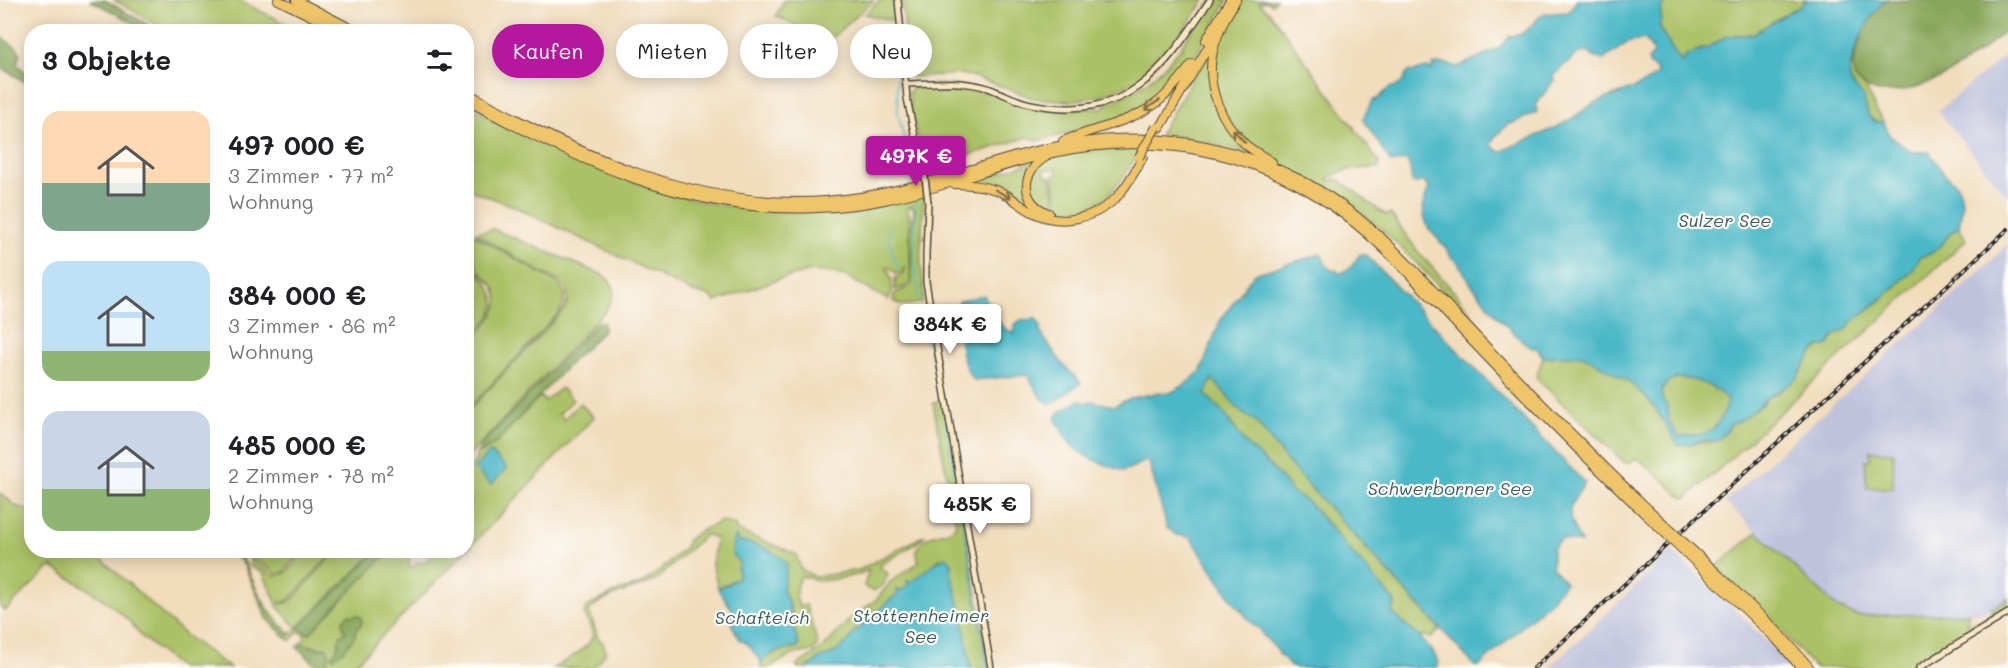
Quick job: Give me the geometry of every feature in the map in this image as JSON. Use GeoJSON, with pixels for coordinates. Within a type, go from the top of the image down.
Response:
{"type":"FeatureCollection","features":[{"type":"Feature","properties":{"kind":"highway"},"geometry":{"type":"LineString","coordinates":[[278,0],[327,24]]}},
{"type":"Feature","properties":{"kind":"highway"},"geometry":{"type":"LineString","coordinates":[[296,0],[342,24]]}},
{"type":"Feature","properties":{"kind":"highway"},"geometry":{"type":"LineString","coordinates":[[1158,128],[1230,0]]}},
{"type":"Feature","properties":{"kind":"highway"},"geometry":{"type":"LineString","coordinates":[[946,184],[972,184],[988,187],[1006,195],[1035,214],[1053,219],[1071,219],[1090,215],[1108,205],[1122,190],[1236,0]]}},
{"type":"Feature","properties":{"kind":"highway"},"geometry":{"type":"LineString","coordinates":[[1224,21],[1212,60],[1213,85],[1217,102],[1225,119],[1239,138],[1285,172]]}},
{"type":"Feature","properties":{"kind":"highway"},"geometry":{"type":"LineString","coordinates":[[474,96],[567,144],[639,174],[703,192],[759,200],[821,201],[883,194],[910,188],[1044,148],[1120,121],[1150,107],[1169,91],[1192,64]]}},
{"type":"Feature","properties":{"kind":"highway"},"geometry":{"type":"LineString","coordinates":[[474,104],[597,165],[674,191],[720,201],[777,208],[837,207],[885,200],[1053,153],[1101,145],[1131,144],[1185,148],[1238,160],[1276,174],[1312,192],[1351,219],[1388,252],[1523,395],[1781,635],[1810,668]]}},
{"type":"Feature","properties":{"kind":"highway"},"geometry":{"type":"LineString","coordinates":[[1044,148],[1131,137],[1163,139],[1214,147],[1255,159],[1326,194],[1377,233],[1646,511]]}},
{"type":"Feature","properties":{"kind":"highway"},"geometry":{"type":"LineString","coordinates":[[1053,153],[1039,161],[1031,170],[1027,189],[1029,197],[1040,210],[1062,216],[1089,211],[1106,201],[1119,188],[1141,157]]}},
{"type":"Feature","properties":{"kind":"highway"},"geometry":{"type":"LineString","coordinates":[[1718,578],[1801,668]]}},
{"type":"Feature","properties":{"kind":"street"},"geometry":{"type":"LineString","coordinates":[[898,0],[906,84],[913,128],[924,170],[928,202],[925,268],[927,288],[991,668]]}},
{"type":"Feature","properties":{"kind":"street"},"geometry":{"type":"LineString","coordinates":[[906,84],[950,82],[972,84],[1028,103],[1069,109],[1090,107],[1135,89],[1159,70],[1176,50],[1210,0]]}},
{"type":"Feature","properties":{"kind":"street"},"geometry":{"type":"LineString","coordinates":[[1919,668],[2008,613]]}},
{"type":"Feature","properties":{"kind":"shaded area"},"geometry":{"type":"Polygon","coordinates":[[[2008,53],[2008,198],[1938,111],[2008,53]]]}},
{"type":"Feature","properties":{"kind":"shaded area"},"geometry":{"type":"Polygon","coordinates":[[[2008,243],[2008,598],[1991,609],[1976,613],[1857,616],[1838,608],[1725,502],[1987,265],[2008,243]]]}},
{"type":"Feature","properties":{"kind":"shaded area"},"geometry":{"type":"Polygon","coordinates":[[[1672,551],[1735,609],[1792,668],[1549,668],[1672,551]]]}},
{"type":"Feature","properties":{"kind":"green space"},"geometry":{"type":"Polygon","coordinates":[[[90,0],[105,0],[147,24],[136,24],[90,0]]]}},
{"type":"Feature","properties":{"kind":"green space"},"geometry":{"type":"Polygon","coordinates":[[[114,0],[238,0],[287,24],[156,24],[114,0]]]}},
{"type":"Feature","properties":{"kind":"green space"},"geometry":{"type":"Polygon","coordinates":[[[784,0],[874,0],[838,32],[838,24],[793,24],[776,16],[784,0]]]}},
{"type":"Feature","properties":{"kind":"green space"},"geometry":{"type":"Polygon","coordinates":[[[880,0],[896,0],[898,22],[865,14],[880,0]]]}},
{"type":"Feature","properties":{"kind":"green space"},"geometry":{"type":"Polygon","coordinates":[[[902,0],[1205,0],[1173,45],[1149,73],[1137,81],[1101,96],[1070,101],[1033,98],[961,74],[932,76],[932,24],[904,24],[902,0]]]}},
{"type":"Feature","properties":{"kind":"green space"},"geometry":{"type":"Polygon","coordinates":[[[1212,0],[1228,0],[1191,63],[1170,88],[1154,101],[1099,126],[1038,141],[1029,137],[926,168],[911,113],[909,92],[914,86],[936,84],[973,87],[1041,108],[1063,110],[1098,107],[1101,110],[1105,105],[1147,82],[1180,48],[1183,49],[1182,45],[1212,0]]]}},
{"type":"Feature","properties":{"kind":"green space"},"geometry":{"type":"Polygon","coordinates":[[[1239,0],[1276,0],[1272,4],[1267,1],[1259,3],[1271,14],[1379,162],[1379,168],[1345,171],[1328,180],[1341,181],[1380,211],[1387,215],[1390,213],[1419,253],[1470,312],[1480,331],[1408,255],[1361,212],[1341,198],[1270,158],[1249,142],[1232,124],[1220,102],[1215,76],[1215,61],[1220,36],[1239,0]]]}},
{"type":"Feature","properties":{"kind":"green space"},"geometry":{"type":"Polygon","coordinates":[[[1668,0],[1806,0],[1801,6],[1753,34],[1727,36],[1709,47],[1696,51],[1682,62],[1669,44],[1659,24],[1661,9],[1668,0]]]}},
{"type":"Feature","properties":{"kind":"green space"},"geometry":{"type":"Polygon","coordinates":[[[1886,0],[2008,0],[2008,28],[1966,62],[1935,80],[1901,91],[1875,91],[1855,79],[1853,65],[1867,25],[1875,11],[1886,0]]]}},
{"type":"Feature","properties":{"kind":"green space"},"geometry":{"type":"Polygon","coordinates":[[[0,36],[17,48],[20,53],[17,64],[24,70],[24,81],[0,67],[0,36]]]}},
{"type":"Feature","properties":{"kind":"green space"},"geometry":{"type":"Polygon","coordinates":[[[1214,42],[1211,53],[1217,107],[1258,156],[1209,143],[1159,135],[1214,42]]]}},
{"type":"Feature","properties":{"kind":"green space"},"geometry":{"type":"Polygon","coordinates":[[[1855,54],[1853,65],[1855,79],[1866,88],[1884,122],[1870,118],[1861,95],[1851,81],[1850,70],[1855,54]]]}},
{"type":"Feature","properties":{"kind":"green space"},"geometry":{"type":"Polygon","coordinates":[[[474,109],[578,160],[632,181],[687,198],[743,208],[800,212],[860,208],[924,195],[921,253],[922,303],[901,305],[893,301],[894,294],[909,287],[912,283],[911,236],[914,209],[911,206],[907,209],[910,217],[910,282],[895,290],[895,278],[903,275],[905,267],[902,273],[897,274],[887,266],[892,288],[888,300],[845,276],[812,271],[779,279],[715,302],[712,297],[693,292],[511,205],[474,192],[474,109]]]}},
{"type":"Feature","properties":{"kind":"green space"},"geometry":{"type":"Polygon","coordinates":[[[1140,149],[1118,184],[1097,204],[1085,211],[1072,213],[1059,211],[1053,177],[1057,173],[1057,168],[1044,170],[1046,176],[1051,177],[1055,200],[1052,210],[1048,211],[1036,203],[1029,192],[1030,182],[1037,167],[1050,158],[1083,151],[1140,149]]]}},
{"type":"Feature","properties":{"kind":"green space"},"geometry":{"type":"Polygon","coordinates":[[[1031,162],[1026,197],[1033,209],[997,187],[974,181],[1031,162]]]}},
{"type":"Feature","properties":{"kind":"green space"},"geometry":{"type":"Polygon","coordinates":[[[1959,227],[1966,240],[1687,498],[1683,498],[1638,459],[1625,463],[1536,378],[1543,357],[1583,355],[1628,381],[1643,394],[1656,409],[1678,445],[1712,442],[1727,431],[1731,424],[1762,405],[1769,396],[1780,392],[1811,355],[1820,347],[1829,345],[1835,335],[1846,330],[1853,321],[1880,301],[1913,270],[1920,257],[1930,254],[1959,227]]]}},
{"type":"Feature","properties":{"kind":"green space"},"geometry":{"type":"Polygon","coordinates":[[[493,229],[601,274],[611,282],[614,294],[606,310],[474,451],[474,405],[549,326],[564,309],[568,300],[566,288],[559,281],[475,233],[493,229]]]}},
{"type":"Feature","properties":{"kind":"green space"},"geometry":{"type":"Polygon","coordinates":[[[474,235],[556,282],[563,290],[565,299],[556,316],[474,403],[474,338],[491,319],[497,303],[494,287],[476,265],[474,235]]]}},
{"type":"Feature","properties":{"kind":"green space"},"geometry":{"type":"Polygon","coordinates":[[[474,270],[487,283],[495,302],[490,317],[474,335],[474,270]]]}},
{"type":"Feature","properties":{"kind":"green space"},"geometry":{"type":"Polygon","coordinates":[[[598,322],[603,322],[604,329],[496,443],[480,453],[481,445],[598,322]]]}},
{"type":"Feature","properties":{"kind":"green space"},"geometry":{"type":"Polygon","coordinates":[[[1212,378],[1243,414],[1255,420],[1289,464],[1440,629],[1431,638],[1424,635],[1419,638],[1392,612],[1395,605],[1392,598],[1345,547],[1329,525],[1303,498],[1292,492],[1273,469],[1245,443],[1223,412],[1205,394],[1212,378]]]}},
{"type":"Feature","properties":{"kind":"green space"},"geometry":{"type":"Polygon","coordinates":[[[1676,378],[1704,383],[1717,390],[1728,400],[1720,421],[1712,430],[1703,435],[1679,437],[1669,422],[1668,408],[1661,392],[1668,381],[1676,378]]]}},
{"type":"Feature","properties":{"kind":"green space"},"geometry":{"type":"Polygon","coordinates":[[[561,388],[573,400],[559,414],[564,419],[580,403],[594,417],[474,543],[474,462],[476,455],[479,450],[480,453],[496,443],[540,396],[545,401],[561,388]]]}},
{"type":"Feature","properties":{"kind":"green space"},"geometry":{"type":"Polygon","coordinates":[[[943,395],[989,668],[971,668],[951,572],[952,564],[940,558],[853,633],[835,653],[824,657],[808,668],[798,668],[796,666],[824,647],[849,620],[877,599],[890,582],[919,562],[916,550],[926,538],[947,532],[956,525],[933,403],[940,400],[943,395]]]}},
{"type":"Feature","properties":{"kind":"green space"},"geometry":{"type":"Polygon","coordinates":[[[1870,451],[1894,452],[1893,488],[1867,488],[1865,460],[1870,460],[1870,451]]]}},
{"type":"Feature","properties":{"kind":"green space"},"geometry":{"type":"Polygon","coordinates":[[[0,493],[16,506],[24,509],[24,558],[101,558],[184,634],[230,668],[180,668],[142,637],[129,621],[109,603],[51,566],[5,611],[0,607],[0,493]]]}},
{"type":"Feature","properties":{"kind":"green space"},"geometry":{"type":"Polygon","coordinates":[[[722,521],[735,525],[736,530],[796,554],[801,569],[815,577],[859,570],[925,535],[918,542],[879,566],[888,574],[883,585],[874,591],[864,586],[869,570],[828,580],[801,576],[797,584],[796,595],[800,607],[806,605],[818,645],[813,651],[795,654],[767,668],[760,668],[769,655],[796,648],[791,608],[783,590],[787,564],[767,551],[749,550],[732,553],[740,564],[737,578],[718,588],[712,564],[716,539],[706,534],[655,581],[615,595],[598,603],[589,611],[598,638],[606,651],[596,665],[591,668],[554,668],[581,650],[590,641],[592,631],[584,614],[586,607],[618,591],[641,584],[659,571],[698,532],[722,521]]]}},
{"type":"Feature","properties":{"kind":"green space"},"geometry":{"type":"Polygon","coordinates":[[[1757,532],[1838,608],[1857,616],[1969,613],[1966,623],[1980,621],[1991,614],[1991,609],[2008,598],[2008,605],[1910,668],[1815,668],[1783,632],[1716,567],[1757,532]]]}},
{"type":"Feature","properties":{"kind":"green space"},"geometry":{"type":"Polygon","coordinates":[[[237,558],[243,558],[268,609],[291,633],[286,638],[267,618],[237,558]]]}},
{"type":"Feature","properties":{"kind":"green space"},"geometry":{"type":"Polygon","coordinates":[[[250,558],[274,576],[284,574],[297,558],[328,558],[292,597],[285,602],[276,602],[263,573],[250,566],[250,558]]]}},
{"type":"Feature","properties":{"kind":"green space"},"geometry":{"type":"Polygon","coordinates":[[[254,558],[295,558],[284,572],[276,574],[254,558]]]}},
{"type":"Feature","properties":{"kind":"green space"},"geometry":{"type":"Polygon","coordinates":[[[330,558],[369,558],[297,628],[276,605],[293,599],[330,558]]]}},
{"type":"Feature","properties":{"kind":"green space"},"geometry":{"type":"Polygon","coordinates":[[[371,558],[382,558],[309,634],[299,628],[371,558]]]}},
{"type":"Feature","properties":{"kind":"green space"},"geometry":{"type":"Polygon","coordinates":[[[382,558],[409,558],[410,567],[414,567],[418,562],[424,563],[428,558],[459,558],[351,668],[319,668],[325,663],[329,654],[322,648],[303,644],[296,647],[305,639],[303,633],[298,632],[290,641],[286,638],[299,628],[309,634],[382,558]]]}},
{"type":"Feature","properties":{"kind":"green space"},"geometry":{"type":"Polygon","coordinates":[[[349,614],[357,615],[361,618],[362,623],[345,649],[333,658],[331,656],[337,649],[340,636],[346,631],[343,621],[349,614]]]}},
{"type":"Feature","properties":{"kind":"green space"},"geometry":{"type":"Polygon","coordinates":[[[303,644],[320,649],[327,648],[329,654],[327,664],[319,668],[298,648],[303,644]]]}},
{"type":"Feature","properties":{"kind":"water","name":"Sulzer See"},"geometry":{"type":"Polygon","coordinates":[[[1577,0],[1667,0],[1661,9],[1659,25],[1669,45],[1682,62],[1686,56],[1709,47],[1727,36],[1753,34],[1801,6],[1806,0],[1886,0],[1873,15],[1861,37],[1852,60],[1851,82],[1863,97],[1870,118],[1873,121],[1884,122],[1889,135],[1912,152],[1929,152],[1944,174],[1955,183],[1961,195],[1959,227],[1930,254],[1920,257],[1913,270],[1853,321],[1846,330],[1835,335],[1829,345],[1816,350],[1795,380],[1771,395],[1746,416],[1731,424],[1717,441],[1699,440],[1691,444],[1678,445],[1656,409],[1628,381],[1583,355],[1543,357],[1536,347],[1532,348],[1518,337],[1497,316],[1471,284],[1458,262],[1451,257],[1429,229],[1424,217],[1423,204],[1429,188],[1423,181],[1414,184],[1412,182],[1407,160],[1391,163],[1363,119],[1372,101],[1379,98],[1389,88],[1404,81],[1406,74],[1410,71],[1427,68],[1432,70],[1435,64],[1458,67],[1499,48],[1510,36],[1522,34],[1545,13],[1568,13],[1577,0]],[[1645,39],[1627,43],[1603,60],[1593,57],[1589,52],[1579,53],[1553,76],[1554,80],[1536,105],[1537,112],[1511,124],[1509,122],[1491,145],[1500,152],[1560,126],[1595,103],[1635,88],[1650,79],[1657,74],[1656,69],[1649,64],[1648,60],[1654,52],[1645,39]],[[1676,378],[1668,381],[1661,392],[1668,408],[1669,422],[1679,437],[1700,435],[1712,429],[1720,420],[1728,400],[1717,390],[1704,383],[1676,378]]]}},
{"type":"Feature","properties":{"kind":"water","name":"Schwerborner See"},"geometry":{"type":"Polygon","coordinates":[[[1321,254],[1325,264],[1340,274],[1352,266],[1360,254],[1366,255],[1585,483],[1574,500],[1570,512],[1572,525],[1581,543],[1561,539],[1552,549],[1552,567],[1565,583],[1552,599],[1479,666],[1475,666],[1289,464],[1255,420],[1238,409],[1212,379],[1205,394],[1223,412],[1245,443],[1273,469],[1292,492],[1307,501],[1395,602],[1392,613],[1427,645],[1437,660],[1438,667],[1297,668],[1289,665],[1263,635],[1261,629],[1254,626],[1231,598],[1190,537],[1177,535],[1167,528],[1149,462],[1146,461],[1124,471],[1095,460],[1081,453],[1070,443],[1055,418],[1057,414],[1080,400],[1086,403],[1091,401],[1114,406],[1130,398],[1170,393],[1183,386],[1201,371],[1220,321],[1254,274],[1321,254]]]}},
{"type":"Feature","properties":{"kind":"water"},"geometry":{"type":"Polygon","coordinates":[[[984,295],[996,318],[1009,331],[1015,333],[1014,325],[1021,320],[1036,319],[1041,326],[1040,332],[1061,362],[1081,383],[1051,404],[1043,400],[1027,375],[974,380],[964,363],[962,353],[959,301],[984,295]]]}},
{"type":"Feature","properties":{"kind":"water"},"geometry":{"type":"Polygon","coordinates":[[[490,452],[507,468],[491,485],[474,468],[490,452]]]}},
{"type":"Feature","properties":{"kind":"water","name":"Schafteich"},"geometry":{"type":"Polygon","coordinates":[[[735,536],[740,542],[752,543],[772,552],[787,564],[783,590],[789,603],[799,646],[775,652],[761,662],[748,644],[740,640],[732,625],[732,609],[718,588],[737,578],[739,571],[737,568],[740,564],[732,553],[735,536]]]}},
{"type":"Feature","properties":{"kind":"water","name":"Stotternheimer See"},"geometry":{"type":"Polygon","coordinates":[[[946,557],[952,564],[951,572],[962,615],[971,668],[808,668],[817,659],[835,653],[853,633],[898,593],[897,589],[901,591],[908,585],[907,580],[911,582],[946,557]]]}},
{"type":"Feature","properties":{"kind":"waterway"},"geometry":{"type":"LineString","coordinates":[[895,0],[896,19]]}},
{"type":"Feature","properties":{"kind":"waterway"},"geometry":{"type":"LineString","coordinates":[[897,78],[898,113],[911,168]]}},
{"type":"Feature","properties":{"kind":"waterway"},"geometry":{"type":"LineString","coordinates":[[916,202],[914,257],[919,300]]}},
{"type":"Feature","properties":{"kind":"waterway"},"geometry":{"type":"LineString","coordinates":[[891,224],[889,241],[898,268]]}},
{"type":"Feature","properties":{"kind":"waterway"},"geometry":{"type":"LineString","coordinates":[[922,317],[939,390]]}},
{"type":"Feature","properties":{"kind":"waterway"},"geometry":{"type":"LineString","coordinates":[[942,396],[987,668]]}},
{"type":"Feature","properties":{"kind":"railway"},"geometry":{"type":"LineString","coordinates":[[1534,668],[2008,229]]}}]}
